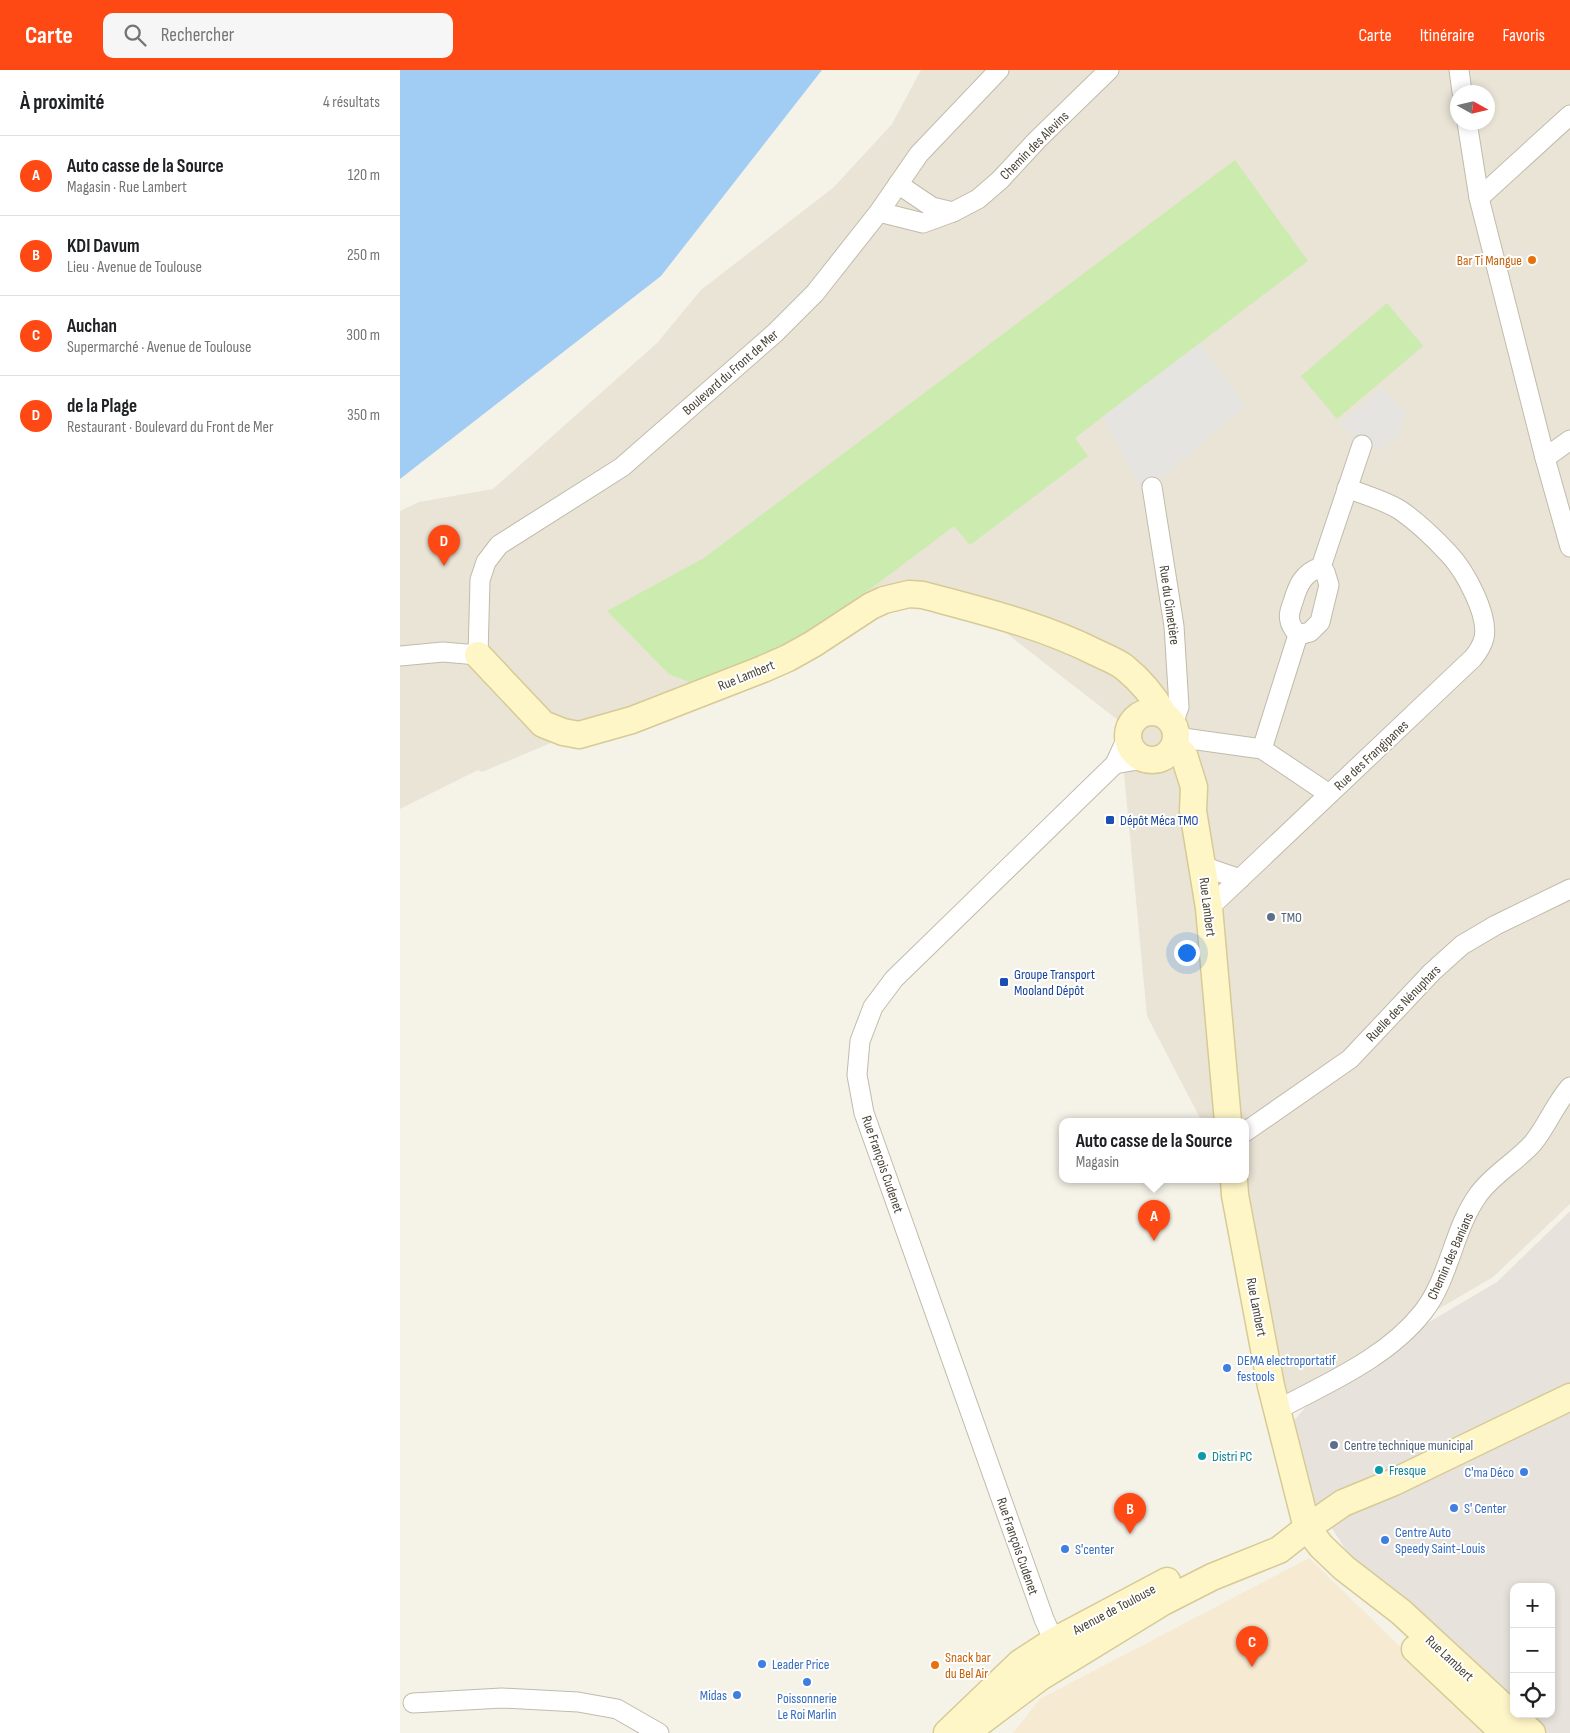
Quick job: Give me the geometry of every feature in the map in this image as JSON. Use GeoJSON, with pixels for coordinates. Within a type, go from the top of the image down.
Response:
{"type":"FeatureCollection","features":[{"type":"Feature","properties":{"kind":"street","name":"Boulevard du Front de Mer"},"geometry":{"type":"LineString","coordinates":[[478,655],[480,580],[486,562],[499,545],[622,467],[776,333],[815,293],[879,212],[919,154],[998,70]]}},
{"type":"Feature","properties":{"kind":"street","name":"Chemin des Alevins"},"geometry":{"type":"LineString","coordinates":[[879,212],[923,223],[953,212],[978,199],[1000,180],[1037,140],[1110,70]]}},
{"type":"Feature","properties":{"kind":"street"},"geometry":{"type":"LineString","coordinates":[[1459,70],[1461,85]]}},
{"type":"Feature","properties":{"kind":"street"},"geometry":{"type":"LineString","coordinates":[[1479,198],[1570,115]]}},
{"type":"Feature","properties":{"kind":"street"},"geometry":{"type":"LineString","coordinates":[[1468,130],[1479,198],[1545,458],[1570,547]]}},
{"type":"Feature","properties":{"kind":"street"},"geometry":{"type":"LineString","coordinates":[[898,184],[932,207],[953,212]]}},
{"type":"Feature","properties":{"kind":"street"},"geometry":{"type":"LineString","coordinates":[[1545,458],[1570,440]]}},
{"type":"Feature","properties":{"kind":"street"},"geometry":{"type":"LineString","coordinates":[[1321,567],[1362,445]]}},
{"type":"Feature","properties":{"kind":"street","name":"Rue du Cimetière"},"geometry":{"type":"LineString","coordinates":[[1152,487],[1174,626],[1178,708],[1165,740]]}},
{"type":"Feature","properties":{"kind":"street","name":"Rue des Frangipanes"},"geometry":{"type":"LineString","coordinates":[[1209,908],[1473,658],[1480,648],[1484,636],[1484,622],[1481,610],[1465,577],[1449,554],[1398,509],[1347,488]]}},
{"type":"Feature","properties":{"kind":"street"},"geometry":{"type":"LineString","coordinates":[[1298,635],[1310,632],[1320,622],[1329,585],[1328,578],[1321,567]]}},
{"type":"Feature","properties":{"kind":"street"},"geometry":{"type":"LineString","coordinates":[[1298,635],[1292,627],[1289,613],[1298,586],[1303,577],[1321,567]]}},
{"type":"Feature","properties":{"kind":"street","name":"Rue Lambert"},"geometry":{"type":"LineString","coordinates":[[478,655],[544,724],[563,732],[579,735],[632,720],[763,670],[813,644],[871,606],[897,596],[909,594],[923,595],[1042,629],[1078,643],[1122,665],[1155,698],[1165,740],[1184,755],[1194,787],[1193,811],[1209,908],[1228,1118]]}},
{"type":"Feature","properties":{"kind":"street"},"geometry":{"type":"LineString","coordinates":[[1262,749],[1298,635]]}},
{"type":"Feature","properties":{"kind":"street"},"geometry":{"type":"LineString","coordinates":[[400,656],[443,652],[478,655]]}},
{"type":"Feature","properties":{"kind":"street","name":"Rue Lambert"},"geometry":{"type":"LineString","coordinates":[[1103,656],[1125,688],[1131,706],[1130,730]]}},
{"type":"Feature","properties":{"kind":"street"},"geometry":{"type":"LineString","coordinates":[[1155,711],[1165,740],[1136,754],[1130,747],[1130,730],[1138,715],[1155,711]]}},
{"type":"Feature","properties":{"kind":"street","name":"Rue François Cudenet"},"geometry":{"type":"LineString","coordinates":[[1054,1641],[1044,1618],[864,1113],[857,1075],[860,1041],[873,1007],[894,980],[1115,764],[1130,730]]}},
{"type":"Feature","properties":{"kind":"street"},"geometry":{"type":"LineString","coordinates":[[1115,764],[1165,740],[1262,749],[1329,794]]}},
{"type":"Feature","properties":{"kind":"street"},"geometry":{"type":"LineString","coordinates":[[1202,866],[1240,879]]}},
{"type":"Feature","properties":{"kind":"street","name":"Ruelle des Nénuphars"},"geometry":{"type":"LineString","coordinates":[[1249,1129],[1350,1059],[1432,972],[1462,945],[1496,925],[1570,889]]}},
{"type":"Feature","properties":{"kind":"street","name":"Chemin des Banians"},"geometry":{"type":"LineString","coordinates":[[1277,1410],[1361,1364],[1395,1340],[1423,1313],[1439,1286],[1468,1213],[1478,1195],[1503,1169],[1534,1142],[1559,1099],[1570,1086]]}},
{"type":"Feature","properties":{"kind":"street","name":"Rue Lambert"},"geometry":{"type":"LineString","coordinates":[[1234,1183],[1277,1410],[1314,1537],[1337,1576],[1504,1733]]}},
{"type":"Feature","properties":{"kind":"street","name":"Avenue de Toulouse"},"geometry":{"type":"LineString","coordinates":[[972,1733],[979,1724],[1039,1678],[1163,1602],[1212,1576],[1314,1537],[1343,1503],[1394,1482],[1570,1396]]}},
{"type":"Feature","properties":{"kind":"street","name":"Avenue de Toulouse"},"geometry":{"type":"LineString","coordinates":[[947,1733],[1020,1663],[1054,1641],[1182,1573],[1272,1533],[1314,1537]]}},
{"type":"Feature","properties":{"kind":"street","name":"Rue Lambert"},"geometry":{"type":"LineString","coordinates":[[1314,1537],[1344,1568],[1401,1612],[1532,1733]]}},
{"type":"Feature","properties":{"kind":"street"},"geometry":{"type":"LineString","coordinates":[[1039,1678],[1052,1662],[1055,1649],[1054,1641]]}},
{"type":"Feature","properties":{"kind":"street"},"geometry":{"type":"LineString","coordinates":[[414,1703],[502,1698],[578,1702],[617,1709],[659,1733]]}},
{"type":"Feature","properties":{"kind":"shaded area"},"geometry":{"type":"Polygon","coordinates":[[[921,70],[1570,70],[1570,1204],[1493,1277],[1279,1403],[1245,1183],[1249,1183],[1249,1118],[1200,1118],[1147,1016],[1119,721],[947,587],[677,690],[482,772],[478,770],[400,809],[400,511],[419,502],[493,489],[657,343],[701,290],[834,187],[892,124],[921,70]]]}},
{"type":"Feature","properties":{"kind":"shaded area"},"geometry":{"type":"Polygon","coordinates":[[[1200,343],[1245,406],[1144,494],[1102,417],[1200,343]]]}},
{"type":"Feature","properties":{"kind":"shaded area"},"geometry":{"type":"Polygon","coordinates":[[[1382,388],[1406,412],[1398,436],[1381,450],[1362,445],[1340,423],[1382,388]]]}},
{"type":"Feature","properties":{"kind":"shaded area"},"geometry":{"type":"Polygon","coordinates":[[[1570,1211],[1570,1733],[1535,1733],[1518,1718],[1555,1718],[1555,1583],[1510,1583],[1510,1710],[1357,1567],[1309,1493],[1292,1423],[1326,1383],[1497,1282],[1570,1211]]]}},
{"type":"Feature","properties":{"kind":"shaded area"},"geometry":{"type":"Polygon","coordinates":[[[1309,1558],[1489,1733],[1013,1733],[1040,1699],[1309,1558]]]}},
{"type":"Feature","properties":{"kind":"green space"},"geometry":{"type":"Polygon","coordinates":[[[1235,160],[1308,261],[1075,438],[1088,456],[970,545],[954,526],[784,654],[696,685],[669,674],[607,611],[704,558],[1235,160]]]}},
{"type":"Feature","properties":{"kind":"green space"},"geometry":{"type":"Polygon","coordinates":[[[1387,303],[1423,346],[1337,419],[1301,376],[1387,303]]]}},
{"type":"Feature","properties":{"kind":"water"},"geometry":{"type":"Polygon","coordinates":[[[400,70],[822,70],[661,276],[400,479],[400,70]]]}},
{"type":"Feature","properties":{"kind":"place","name":"Bar Ti Mangue"},"geometry":{"type":"Point","coordinates":[1532,260]}},
{"type":"Feature","properties":{"kind":"place","name":"de la Plage"},"geometry":{"type":"Point","coordinates":[444,566]}},
{"type":"Feature","properties":{"kind":"place","name":"Dépôt Méca TMO"},"geometry":{"type":"Point","coordinates":[1110,820]}},
{"type":"Feature","properties":{"kind":"place","name":"TMO"},"geometry":{"type":"Point","coordinates":[1271,917]}},
{"type":"Feature","properties":{"kind":"place","name":"Groupe Transport Mooland Dépôt"},"geometry":{"type":"Point","coordinates":[1004,982]}},
{"type":"Feature","properties":{"kind":"place","name":"Auto casse de la Source"},"geometry":{"type":"Point","coordinates":[1154,1241]}},
{"type":"Feature","properties":{"kind":"place","name":"DEMA electroportatif festools"},"geometry":{"type":"Point","coordinates":[1227,1368]}},
{"type":"Feature","properties":{"kind":"place","name":"Centre technique municipal"},"geometry":{"type":"Point","coordinates":[1334,1445]}},
{"type":"Feature","properties":{"kind":"place","name":"Distri PC"},"geometry":{"type":"Point","coordinates":[1202,1456]}},
{"type":"Feature","properties":{"kind":"place","name":"Fresque"},"geometry":{"type":"Point","coordinates":[1379,1470]}},
{"type":"Feature","properties":{"kind":"place","name":"C'ma Déco"},"geometry":{"type":"Point","coordinates":[1524,1472]}},
{"type":"Feature","properties":{"kind":"place","name":"S' Center"},"geometry":{"type":"Point","coordinates":[1454,1508]}},
{"type":"Feature","properties":{"kind":"place","name":"KDI Davum"},"geometry":{"type":"Point","coordinates":[1130,1534]}},
{"type":"Feature","properties":{"kind":"place","name":"Centre Auto Speedy Saint-Louis"},"geometry":{"type":"Point","coordinates":[1385,1540]}},
{"type":"Feature","properties":{"kind":"place","name":"S'center"},"geometry":{"type":"Point","coordinates":[1065,1549]}},
{"type":"Feature","properties":{"kind":"place","name":"Leader Price"},"geometry":{"type":"Point","coordinates":[762,1664]}},
{"type":"Feature","properties":{"kind":"place","name":"Snack bar du Bel Air"},"geometry":{"type":"Point","coordinates":[935,1665]}},
{"type":"Feature","properties":{"kind":"place","name":"Auchan"},"geometry":{"type":"Point","coordinates":[1252,1667]}},
{"type":"Feature","properties":{"kind":"place","name":"Poissonnerie Le Roi Marlin"},"geometry":{"type":"Point","coordinates":[807,1682]}},
{"type":"Feature","properties":{"kind":"place","name":"Midas"},"geometry":{"type":"Point","coordinates":[737,1695]}}]}
